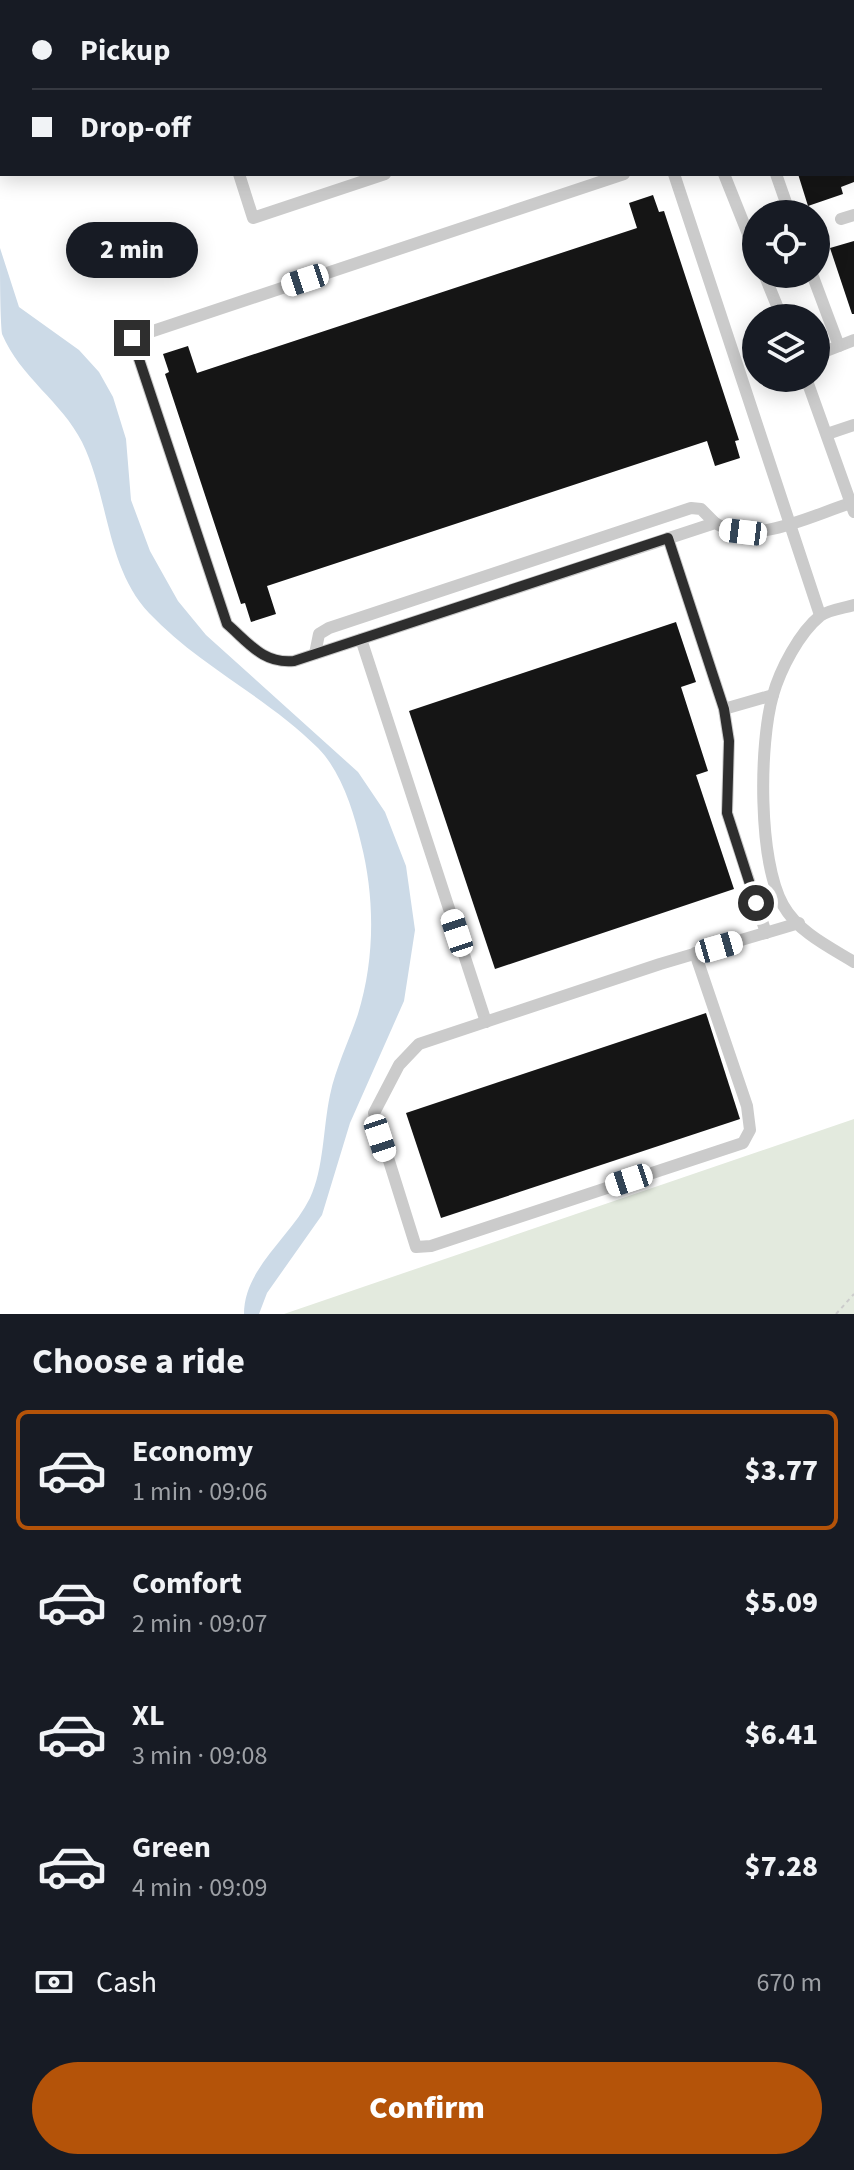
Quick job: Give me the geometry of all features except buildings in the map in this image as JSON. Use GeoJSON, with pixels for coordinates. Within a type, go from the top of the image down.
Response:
{"type":"FeatureCollection","features":[{"type":"Feature","properties":{"kind":"street"},"geometry":{"type":"LineString","coordinates":[[240,176],[253,218],[379,176]]}},
{"type":"Feature","properties":{"kind":"street"},"geometry":{"type":"LineString","coordinates":[[618,176],[132,338],[227,624],[264,657],[276,663],[315,654],[715,523]]}},
{"type":"Feature","properties":{"kind":"street"},"geometry":{"type":"LineString","coordinates":[[675,176],[820,615]]}},
{"type":"Feature","properties":{"kind":"street"},"geometry":{"type":"LineString","coordinates":[[725,176],[742,219]]}},
{"type":"Feature","properties":{"kind":"street"},"geometry":{"type":"LineString","coordinates":[[777,176],[785,200]]}},
{"type":"Feature","properties":{"kind":"street"},"geometry":{"type":"LineString","coordinates":[[817,288],[839,346]]}},
{"type":"Feature","properties":{"kind":"street"},"geometry":{"type":"LineString","coordinates":[[830,350],[854,340]]}},
{"type":"Feature","properties":{"kind":"street"},"geometry":{"type":"LineString","coordinates":[[315,654],[319,634],[329,628],[691,508],[701,509],[726,530],[743,532],[852,507],[811,392]]}},
{"type":"Feature","properties":{"kind":"street"},"geometry":{"type":"LineString","coordinates":[[827,434],[854,425]]}},
{"type":"Feature","properties":{"kind":"street"},"geometry":{"type":"LineString","coordinates":[[668,538],[724,709],[729,741],[727,813],[766,933]]}},
{"type":"Feature","properties":{"kind":"street"},"geometry":{"type":"LineString","coordinates":[[531,561],[538,581]]}},
{"type":"Feature","properties":{"kind":"street"},"geometry":{"type":"LineString","coordinates":[[854,605],[820,615],[794,648],[773,695],[763,825],[769,863],[783,906],[811,936],[854,962]]}},
{"type":"Feature","properties":{"kind":"street"},"geometry":{"type":"LineString","coordinates":[[361,639],[486,1022]]}},
{"type":"Feature","properties":{"kind":"street"},"geometry":{"type":"LineString","coordinates":[[724,709],[773,695]]}},
{"type":"Feature","properties":{"kind":"street"},"geometry":{"type":"LineString","coordinates":[[695,953],[747,1106],[750,1130],[743,1143],[431,1246],[416,1247],[374,1113],[399,1065],[419,1044],[695,953],[799,923]]}},
{"type":"Feature","properties":{"kind":"path"},"geometry":{"type":"LineString","coordinates":[[836,1314],[854,1294]]}},
{"type":"Feature","properties":{"kind":"shaded area"},"geometry":{"type":"Polygon","coordinates":[[[854,1119],[854,1314],[284,1314],[854,1119]]]}},
{"type":"Feature","properties":{"kind":"water"},"geometry":{"type":"Polygon","coordinates":[[[0,248],[19,307],[79,350],[99,372],[113,397],[126,439],[131,500],[150,551],[178,601],[206,635],[358,772],[385,812],[406,866],[415,930],[404,1001],[350,1123],[322,1215],[267,1293],[259,1314],[244,1314],[246,1297],[260,1267],[302,1212],[315,1186],[333,1085],[364,993],[370,950],[371,907],[358,831],[340,780],[318,748],[277,713],[189,649],[149,613],[135,595],[116,553],[98,485],[82,442],[64,414],[19,363],[2,334],[0,248]]]}},
{"type":"Feature","properties":{"kind":"route"},"geometry":{"type":"LineString","coordinates":[[132,338],[227,624],[264,657],[276,663],[294,661],[668,538],[724,709],[729,741],[727,813],[756,903]]}}]}
